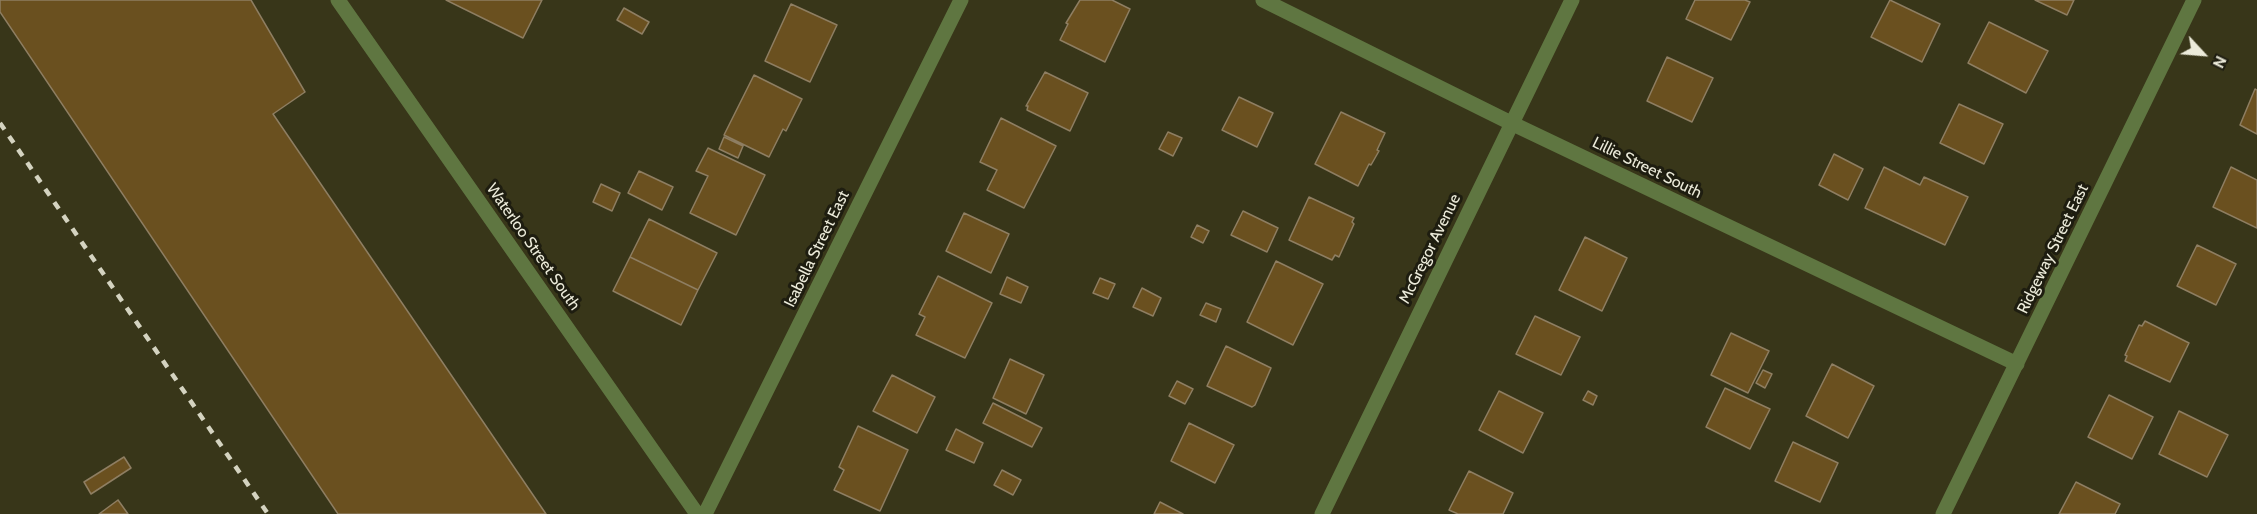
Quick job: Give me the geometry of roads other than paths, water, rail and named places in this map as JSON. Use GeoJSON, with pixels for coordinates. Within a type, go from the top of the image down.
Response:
{"type":"FeatureCollection","features":[{"type":"Feature","properties":{"kind":"street","name":"Waterloo Street South"},"geometry":{"type":"LineString","coordinates":[[338,0],[697,514]]}},
{"type":"Feature","properties":{"kind":"street","name":"Isabella Street East"},"geometry":{"type":"LineString","coordinates":[[705,514],[961,0]]}},
{"type":"Feature","properties":{"kind":"street","name":"Lillie Street South"},"geometry":{"type":"LineString","coordinates":[[1263,0],[1511,123],[2016,364]]}},
{"type":"Feature","properties":{"kind":"street","name":"McGregor Avenue"},"geometry":{"type":"LineString","coordinates":[[1322,514],[1572,0]]}},
{"type":"Feature","properties":{"kind":"street","name":"Ridgeway Street East"},"geometry":{"type":"LineString","coordinates":[[1943,514],[2194,0]]}},
{"type":"Feature","properties":{"kind":"railway"},"geometry":{"type":"LineString","coordinates":[[0,123],[268,514]]}}]}
